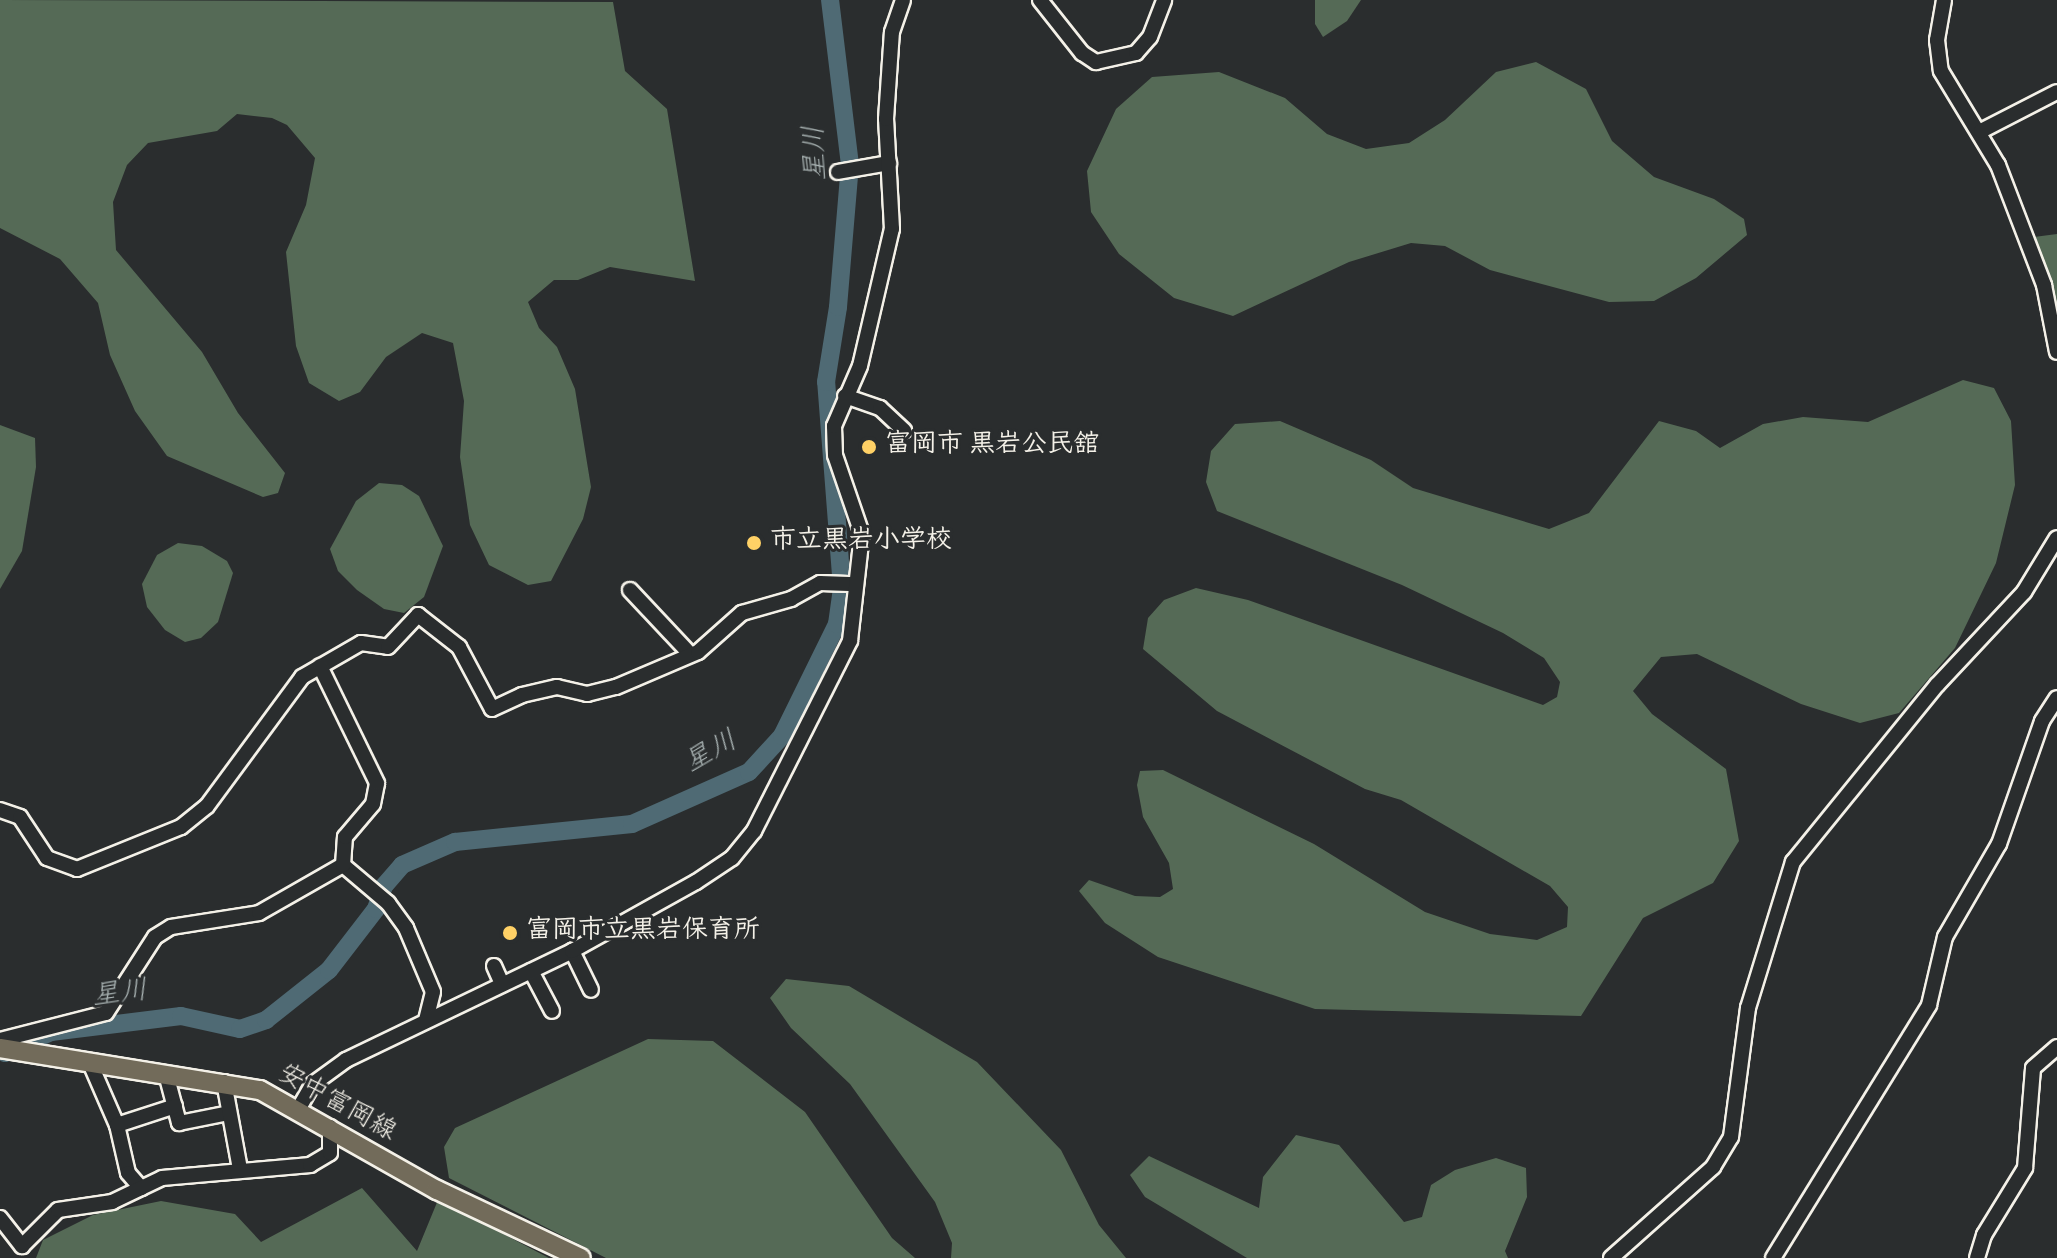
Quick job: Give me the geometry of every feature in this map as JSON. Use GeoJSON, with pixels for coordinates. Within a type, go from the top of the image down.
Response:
{"type":"FeatureCollection","features":[{"type":"Feature","properties":{"kind":"main road","name":"安中富岡線"},"geometry":{"type":"LineString","coordinates":[[0,1048],[260,1090],[299,1108],[425,1184],[581,1258]]}},
{"type":"Feature","properties":{"kind":"street"},"geometry":{"type":"LineString","coordinates":[[299,1108],[313,1084],[333,1068],[572,951],[696,882],[732,858],[754,831],[850,641],[859,517],[835,455],[834,426],[860,366],[892,229],[889,163],[892,32],[903,0]]}},
{"type":"Feature","properties":{"kind":"street"},"geometry":{"type":"LineString","coordinates":[[1040,0],[1082,53],[1096,62],[1136,53],[1150,37],[1164,0]]}},
{"type":"Feature","properties":{"kind":"street"},"geometry":{"type":"LineString","coordinates":[[1944,0],[1937,40],[1941,71],[1981,131],[2044,285],[2057,352]]}},
{"type":"Feature","properties":{"kind":"street"},"geometry":{"type":"LineString","coordinates":[[1981,131],[2057,92]]}},
{"type":"Feature","properties":{"kind":"street"},"geometry":{"type":"LineString","coordinates":[[838,172],[857,172],[889,163]]}},
{"type":"Feature","properties":{"kind":"street"},"geometry":{"type":"LineString","coordinates":[[845,396],[880,408],[904,430]]}},
{"type":"Feature","properties":{"kind":"street"},"geometry":{"type":"LineString","coordinates":[[1611,1258],[1713,1167],[1731,1137],[1748,1008],[1793,862],[1937,685],[2024,592],[2057,538]]}},
{"type":"Feature","properties":{"kind":"street"},"geometry":{"type":"LineString","coordinates":[[0,810],[20,817],[47,858],[77,869],[92,867],[194,819],[302,677],[361,643],[388,647],[418,615],[459,647],[492,709],[557,687],[587,694],[616,687],[690,654],[742,613],[832,583],[854,584]]}},
{"type":"Feature","properties":{"kind":"street"},"geometry":{"type":"LineString","coordinates":[[630,590],[690,654]]}},
{"type":"Feature","properties":{"kind":"street"},"geometry":{"type":"LineString","coordinates":[[320,666],[377,783],[373,804],[345,837],[343,865]]}},
{"type":"Feature","properties":{"kind":"street"},"geometry":{"type":"LineString","coordinates":[[1773,1258],[1929,1005],[1945,937],[1999,844],[2042,721],[2057,698]]}},
{"type":"Feature","properties":{"kind":"street"},"geometry":{"type":"LineString","coordinates":[[343,865],[388,903],[406,928],[433,992],[426,1021]]}},
{"type":"Feature","properties":{"kind":"street"},"geometry":{"type":"LineString","coordinates":[[0,1040],[46,1024],[106,1013],[155,937],[171,927],[259,913],[343,865]]}},
{"type":"Feature","properties":{"kind":"street"},"geometry":{"type":"LineString","coordinates":[[572,951],[591,990]]}},
{"type":"Feature","properties":{"kind":"street"},"geometry":{"type":"LineString","coordinates":[[494,966],[502,984]]}},
{"type":"Feature","properties":{"kind":"street"},"geometry":{"type":"LineString","coordinates":[[531,971],[552,1011]]}},
{"type":"Feature","properties":{"kind":"street"},"geometry":{"type":"LineString","coordinates":[[1977,1258],[1984,1235],[2025,1168],[2033,1068],[2057,1047]]}},
{"type":"Feature","properties":{"kind":"street"},"geometry":{"type":"LineString","coordinates":[[90,1063],[117,1125],[128,1173],[141,1188]]}},
{"type":"Feature","properties":{"kind":"street"},"geometry":{"type":"LineString","coordinates":[[166,1074],[179,1123],[229,1113]]}},
{"type":"Feature","properties":{"kind":"street"},"geometry":{"type":"LineString","coordinates":[[224,1082],[240,1169]]}},
{"type":"Feature","properties":{"kind":"street"},"geometry":{"type":"LineString","coordinates":[[117,1125],[175,1106]]}},
{"type":"Feature","properties":{"kind":"street"},"geometry":{"type":"LineString","coordinates":[[0,1218],[22,1246],[58,1210],[101,1205],[162,1178],[310,1165],[330,1153],[330,1127]]}},
{"type":"Feature","properties":{"kind":"green space"},"geometry":{"type":"Polygon","coordinates":[[[0,0],[613,2],[625,71],[667,109],[695,281],[610,267],[578,280],[554,280],[528,302],[539,328],[557,347],[575,389],[591,487],[583,519],[551,581],[528,585],[489,565],[470,525],[460,457],[464,401],[453,343],[422,333],[386,357],[360,392],[339,401],[309,383],[296,346],[286,252],[306,205],[315,158],[287,125],[272,118],[237,114],[217,131],[148,143],[127,165],[113,202],[116,250],[202,352],[238,413],[285,473],[278,493],[263,497],[167,456],[135,411],[110,355],[98,303],[60,259],[0,228],[0,0]]]}},
{"type":"Feature","properties":{"kind":"green space"},"geometry":{"type":"Polygon","coordinates":[[[1315,0],[1361,0],[1347,21],[1323,37],[1315,24],[1315,0]]]}},
{"type":"Feature","properties":{"kind":"green space"},"geometry":{"type":"Polygon","coordinates":[[[1536,62],[1586,89],[1612,141],[1654,177],[1714,199],[1744,219],[1747,235],[1696,278],[1654,301],[1609,302],[1490,270],[1445,246],[1411,243],[1349,262],[1233,316],[1174,298],[1119,254],[1091,212],[1087,171],[1116,109],[1152,77],[1219,72],[1285,98],[1327,134],[1366,149],[1409,143],[1445,120],[1496,72],[1536,62]]]}},
{"type":"Feature","properties":{"kind":"green space"},"geometry":{"type":"Polygon","coordinates":[[[2057,234],[2057,304],[2034,237],[2057,234]]]}},
{"type":"Feature","properties":{"kind":"green space"},"geometry":{"type":"Polygon","coordinates":[[[1963,380],[1994,388],[2011,421],[2015,485],[1996,563],[1955,648],[1899,713],[1860,723],[1801,704],[1697,654],[1661,657],[1633,691],[1652,714],[1726,769],[1739,841],[1713,883],[1643,918],[1581,1016],[1315,1009],[1158,957],[1105,923],[1079,891],[1089,880],[1135,896],[1160,897],[1173,889],[1169,863],[1143,817],[1137,785],[1140,771],[1163,770],[1314,844],[1425,912],[1490,934],[1537,940],[1567,927],[1568,907],[1550,886],[1401,800],[1365,789],[1217,711],[1143,649],[1148,618],[1164,600],[1196,588],[1248,600],[1543,705],[1557,697],[1560,682],[1544,658],[1503,633],[1402,585],[1217,511],[1206,482],[1211,451],[1235,424],[1280,421],[1371,460],[1413,488],[1549,529],[1589,513],[1659,421],[1696,431],[1720,448],[1763,424],[1803,417],[1868,422],[1963,380]]]}},
{"type":"Feature","properties":{"kind":"green space"},"geometry":{"type":"Polygon","coordinates":[[[0,425],[35,438],[36,467],[22,551],[0,589],[0,425]]]}},
{"type":"Feature","properties":{"kind":"green space"},"geometry":{"type":"Polygon","coordinates":[[[379,483],[402,485],[419,496],[443,546],[424,597],[404,613],[384,609],[357,590],[338,571],[330,549],[356,501],[379,483]]]}},
{"type":"Feature","properties":{"kind":"green space"},"geometry":{"type":"Polygon","coordinates":[[[178,543],[202,546],[227,561],[233,573],[218,622],[201,638],[185,642],[165,630],[147,607],[142,584],[157,555],[178,543]]]}},
{"type":"Feature","properties":{"kind":"green space"},"geometry":{"type":"Polygon","coordinates":[[[786,979],[849,986],[977,1062],[1061,1150],[1099,1225],[1126,1258],[951,1258],[952,1243],[935,1202],[850,1084],[791,1028],[770,998],[786,979]]]}},
{"type":"Feature","properties":{"kind":"green space"},"geometry":{"type":"Polygon","coordinates":[[[648,1039],[713,1041],[805,1112],[892,1238],[915,1258],[606,1258],[449,1178],[444,1147],[455,1128],[648,1039]]]}},
{"type":"Feature","properties":{"kind":"green space"},"geometry":{"type":"Polygon","coordinates":[[[1296,1135],[1339,1145],[1404,1222],[1422,1217],[1431,1185],[1455,1170],[1496,1158],[1526,1168],[1527,1197],[1505,1251],[1508,1258],[1247,1258],[1145,1197],[1130,1175],[1149,1156],[1259,1208],[1263,1177],[1296,1135]]]}},
{"type":"Feature","properties":{"kind":"green space"},"geometry":{"type":"Polygon","coordinates":[[[362,1188],[417,1251],[438,1200],[549,1258],[36,1258],[43,1240],[93,1215],[161,1201],[235,1214],[261,1242],[362,1188]]]}},
{"type":"Feature","properties":{"kind":"waterway","name":"星川"},"geometry":{"type":"LineString","coordinates":[[5,1053],[51,1032],[181,1016],[240,1029],[266,1020],[329,970],[376,909],[384,886],[402,865],[455,842],[632,824],[749,772],[782,736],[837,624],[842,588],[826,382],[838,307],[850,165],[830,0]]}},
{"type":"Feature","properties":{"kind":"place","name":"富岡市 黒岩公民舘"},"geometry":{"type":"Point","coordinates":[869,447]}},
{"type":"Feature","properties":{"kind":"place","name":"市立黒岩小学校"},"geometry":{"type":"Point","coordinates":[754,543]}},
{"type":"Feature","properties":{"kind":"place","name":"富岡市立黒岩保育所"},"geometry":{"type":"Point","coordinates":[510,933]}}]}
